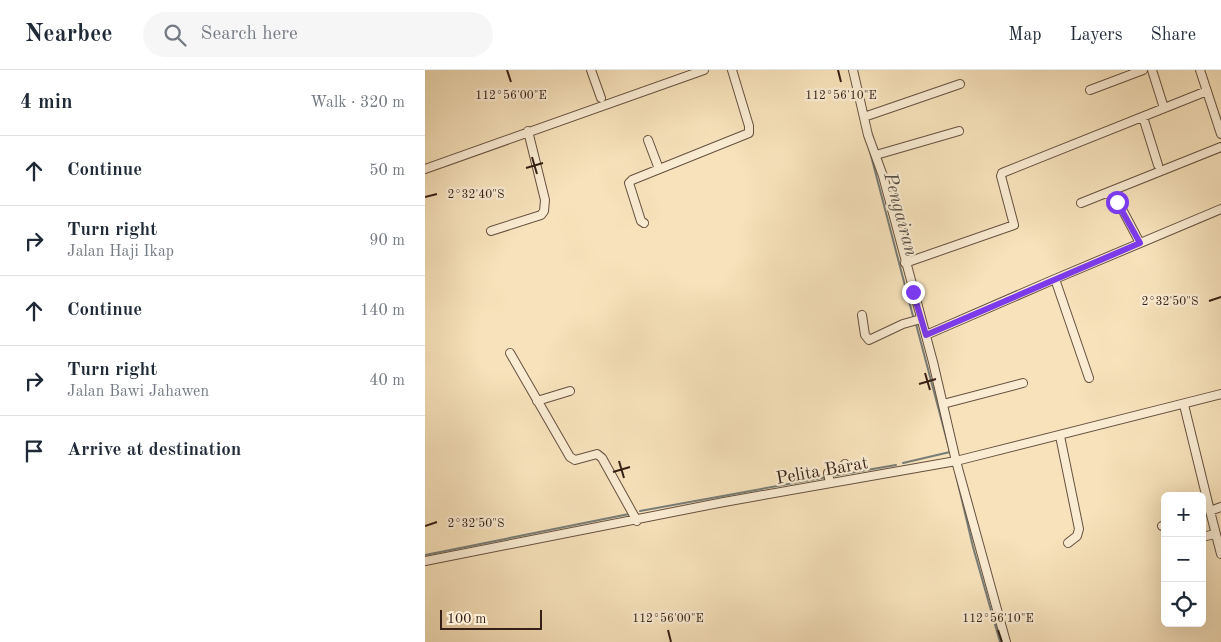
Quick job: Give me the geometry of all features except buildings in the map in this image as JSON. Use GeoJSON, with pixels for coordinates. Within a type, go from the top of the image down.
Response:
{"type":"FeatureCollection","features":[{"type":"Feature","properties":{"kind":"street"},"geometry":{"type":"LineString","coordinates":[[591,70],[601,98]]}},
{"type":"Feature","properties":{"kind":"street"},"geometry":{"type":"LineString","coordinates":[[425,169],[688,73],[704,70]]}},
{"type":"Feature","properties":{"kind":"street"},"geometry":{"type":"LineString","coordinates":[[644,223],[641,221],[629,183],[632,180],[749,133],[749,126],[732,70]]}},
{"type":"Feature","properties":{"kind":"street"},"geometry":{"type":"LineString","coordinates":[[853,70],[868,135],[876,154],[926,335],[956,461],[1006,642]]}},
{"type":"Feature","properties":{"kind":"street"},"geometry":{"type":"LineString","coordinates":[[1090,90],[1143,70]]}},
{"type":"Feature","properties":{"kind":"street"},"geometry":{"type":"LineString","coordinates":[[1152,70],[1165,108]]}},
{"type":"Feature","properties":{"kind":"street"},"geometry":{"type":"LineString","coordinates":[[1201,70],[1221,134]]}},
{"type":"Feature","properties":{"kind":"street"},"geometry":{"type":"LineString","coordinates":[[864,117],[959,84]]}},
{"type":"Feature","properties":{"kind":"street"},"geometry":{"type":"LineString","coordinates":[[905,263],[1014,224],[1001,176],[1002,173],[1207,91]]}},
{"type":"Feature","properties":{"kind":"street"},"geometry":{"type":"LineString","coordinates":[[1143,116],[1158,165]]}},
{"type":"Feature","properties":{"kind":"street"},"geometry":{"type":"LineString","coordinates":[[491,231],[512,222],[541,215],[544,211],[545,200],[529,131]]}},
{"type":"Feature","properties":{"kind":"street"},"geometry":{"type":"LineString","coordinates":[[876,154],[959,131]]}},
{"type":"Feature","properties":{"kind":"street"},"geometry":{"type":"LineString","coordinates":[[648,140],[659,168]]}},
{"type":"Feature","properties":{"kind":"street"},"geometry":{"type":"LineString","coordinates":[[1081,203],[1221,147]]}},
{"type":"Feature","properties":{"kind":"street"},"geometry":{"type":"LineString","coordinates":[[1108,193],[1122,210],[1140,243]]}},
{"type":"Feature","properties":{"kind":"street"},"geometry":{"type":"LineString","coordinates":[[926,335],[1221,209]]}},
{"type":"Feature","properties":{"kind":"street"},"geometry":{"type":"LineString","coordinates":[[1055,280],[1089,378]]}},
{"type":"Feature","properties":{"kind":"street"},"geometry":{"type":"LineString","coordinates":[[863,315],[865,335],[869,340],[903,324],[921,319]]}},
{"type":"Feature","properties":{"kind":"street"},"geometry":{"type":"LineString","coordinates":[[510,353],[571,459],[593,454],[602,458],[637,520]]}},
{"type":"Feature","properties":{"kind":"street"},"geometry":{"type":"LineString","coordinates":[[943,404],[1023,383]]}},
{"type":"Feature","properties":{"kind":"street"},"geometry":{"type":"LineString","coordinates":[[537,401],[570,391]]}},
{"type":"Feature","properties":{"kind":"street","name":"Pelita Barat"},"geometry":{"type":"LineString","coordinates":[[425,561],[830,483],[956,461],[1184,405],[1221,394]]}},
{"type":"Feature","properties":{"kind":"street"},"geometry":{"type":"LineString","coordinates":[[1184,405],[1207,510],[1221,554]]}},
{"type":"Feature","properties":{"kind":"street"},"geometry":{"type":"LineString","coordinates":[[1060,436],[1079,529],[1077,536],[1068,542]]}},
{"type":"Feature","properties":{"kind":"street"},"geometry":{"type":"LineString","coordinates":[[830,483],[828,473],[841,468],[845,464]]}},
{"type":"Feature","properties":{"kind":"street"},"geometry":{"type":"LineString","coordinates":[[1207,510],[1221,507]]}},
{"type":"Feature","properties":{"kind":"street"},"geometry":{"type":"LineString","coordinates":[[1206,536],[1215,534]]}},
{"type":"Feature","properties":{"kind":"waterway","name":"Pengairan"},"geometry":{"type":"LineString","coordinates":[[869,148],[914,320]]}},
{"type":"Feature","properties":{"kind":"waterway","name":"Pengairan"},"geometry":{"type":"LineString","coordinates":[[903,463],[950,452],[916,324]]}},
{"type":"Feature","properties":{"kind":"waterway"},"geometry":{"type":"LineString","coordinates":[[832,476],[896,465]]}},
{"type":"Feature","properties":{"kind":"waterway","name":"Pengairan"},"geometry":{"type":"LineString","coordinates":[[956,475],[973,547],[1000,642]]}},
{"type":"Feature","properties":{"kind":"waterway"},"geometry":{"type":"LineString","coordinates":[[640,511],[827,477]]}},
{"type":"Feature","properties":{"kind":"waterway"},"geometry":{"type":"LineString","coordinates":[[425,555],[629,514]]}},
{"type":"Feature","properties":{"kind":"route"},"geometry":{"type":"LineString","coordinates":[[913,292],[926,335],[1109,257],[1140,243],[1117,202]]}}]}
